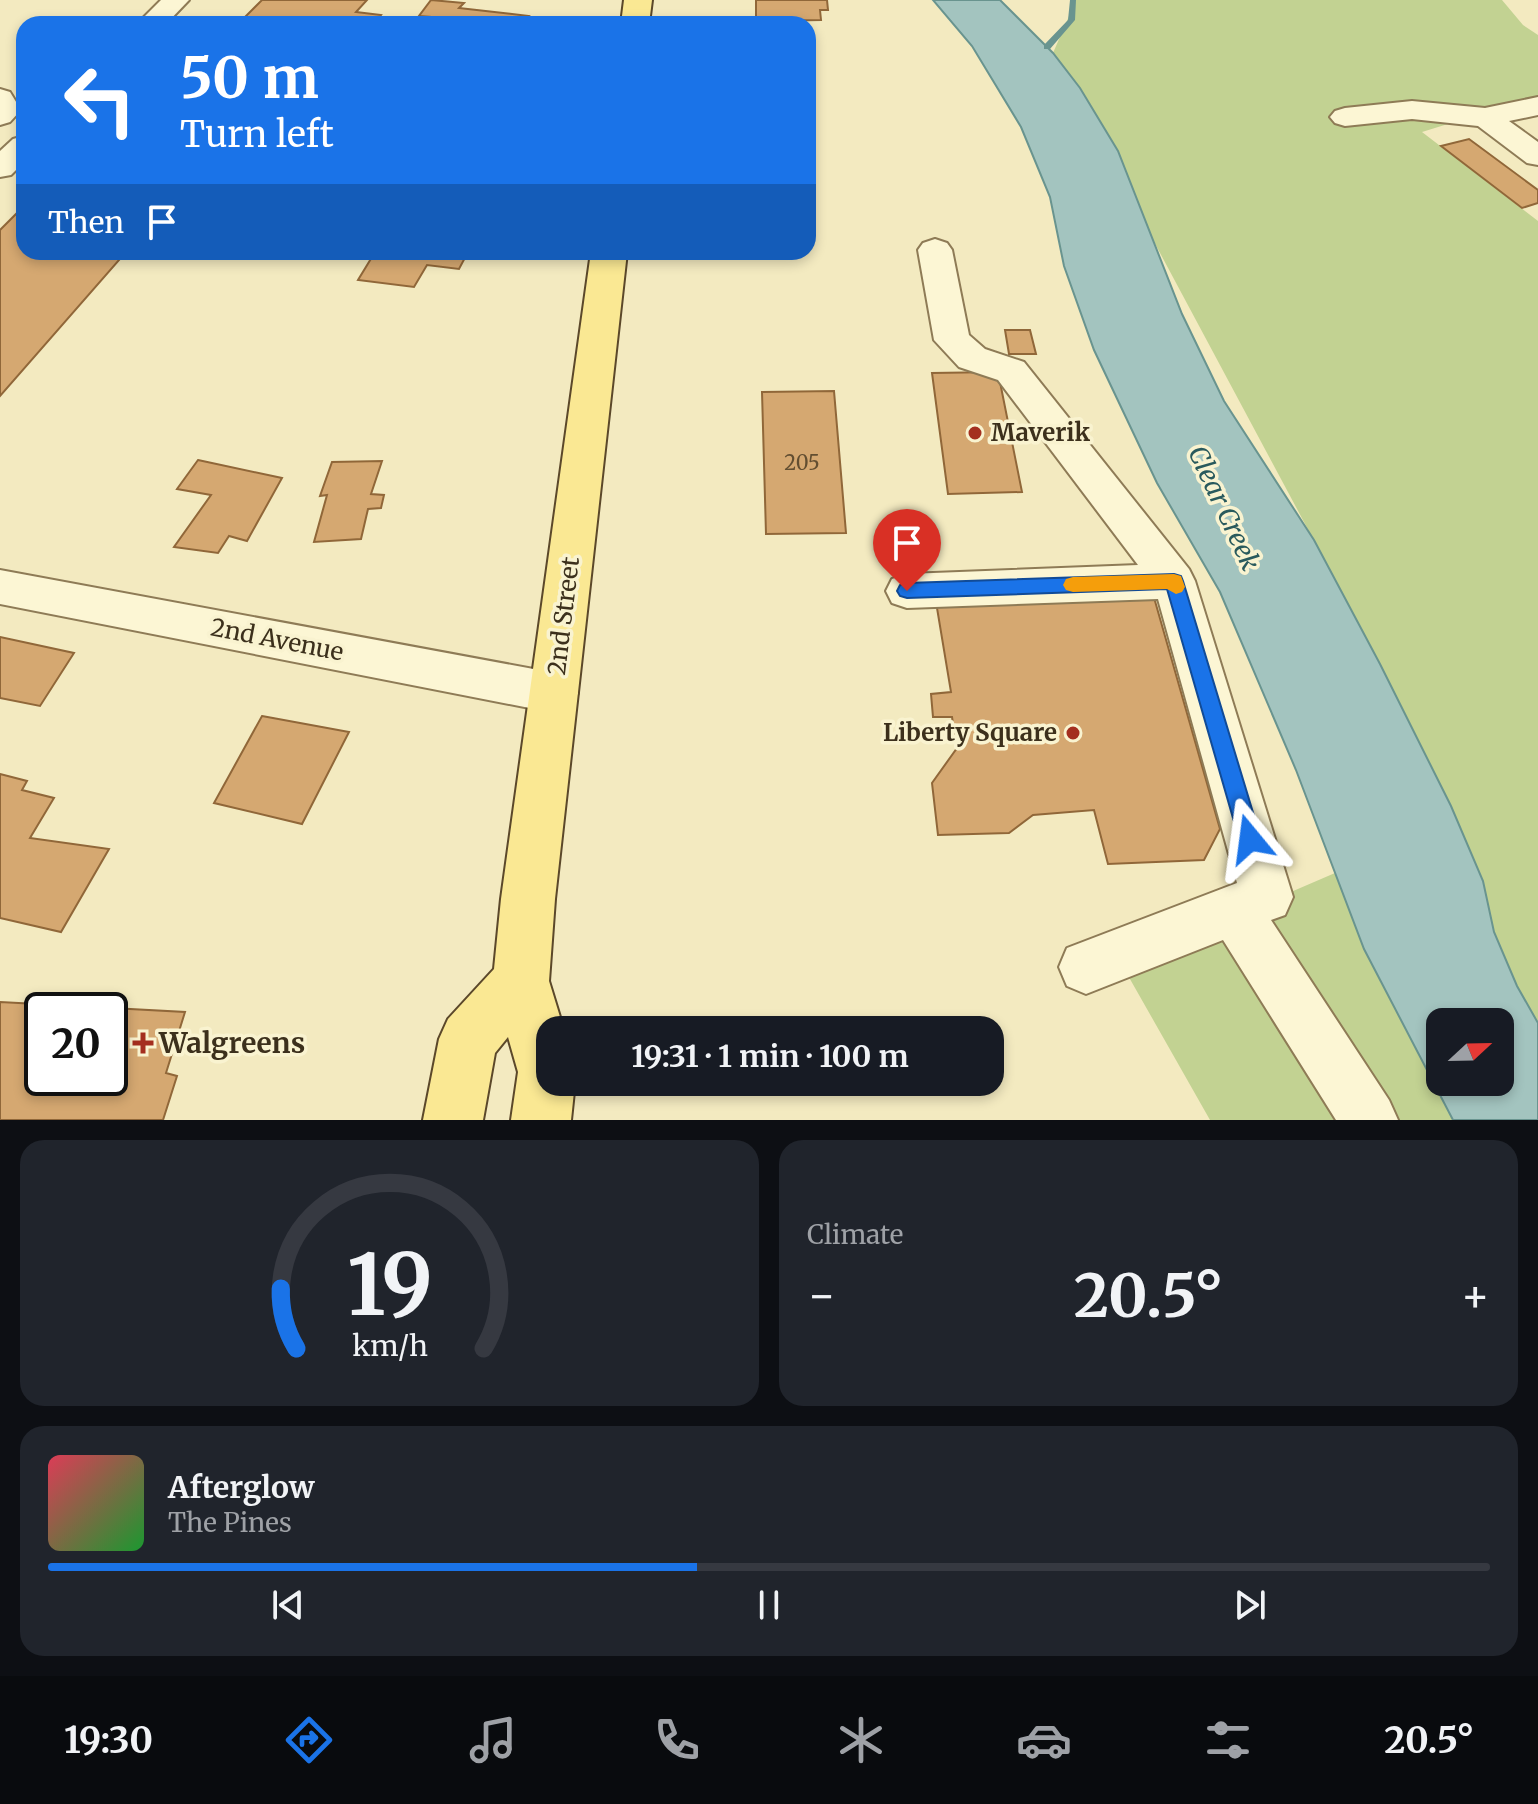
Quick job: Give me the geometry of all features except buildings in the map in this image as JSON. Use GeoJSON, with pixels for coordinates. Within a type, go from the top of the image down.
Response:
{"type":"FeatureCollection","features":[{"type":"Feature","properties":{"kind":"main road","name":"2nd Street"},"geometry":{"type":"LineString","coordinates":[[541,1120],[547,1072],[521,981],[528,899],[608,260]]}},
{"type":"Feature","properties":{"kind":"main road"},"geometry":{"type":"LineString","coordinates":[[453,1120],[468,1039],[521,981]]}},
{"type":"Feature","properties":{"kind":"street"},"geometry":{"type":"LineString","coordinates":[[159,16],[176,0]]}},
{"type":"Feature","properties":{"kind":"street"},"geometry":{"type":"LineString","coordinates":[[0,98],[6,110],[0,116]]}},
{"type":"Feature","properties":{"kind":"street"},"geometry":{"type":"LineString","coordinates":[[1345,117],[1412,110],[1485,117],[1538,106]]}},
{"type":"Feature","properties":{"kind":"street"},"geometry":{"type":"LineString","coordinates":[[1485,117],[1538,156]]}},
{"type":"Feature","properties":{"kind":"street"},"geometry":{"type":"LineString","coordinates":[[0,168],[16,153]]}},
{"type":"Feature","properties":{"kind":"street"},"geometry":{"type":"LineString","coordinates":[[935,250],[952,340],[972,358],[1011,371],[1174,581],[1267,897],[1086,967]]}},
{"type":"Feature","properties":{"kind":"street"},"geometry":{"type":"LineString","coordinates":[[907,591],[1174,581]]}},
{"type":"Feature","properties":{"kind":"street","name":"2nd Avenue"},"geometry":{"type":"LineString","coordinates":[[0,587],[555,693]]}},
{"type":"Feature","properties":{"kind":"street"},"geometry":{"type":"LineString","coordinates":[[1234,910],[1369,1120]]}},
{"type":"Feature","properties":{"kind":"green space"},"geometry":{"type":"Polygon","coordinates":[[[1076,0],[1502,0],[1523,25],[1538,35],[1538,96],[1422,132],[1538,221],[1538,1023],[1517,986],[1494,932],[1483,881],[1451,806],[1380,664],[1053,53],[1076,0]]]}},
{"type":"Feature","properties":{"kind":"green space"},"geometry":{"type":"Polygon","coordinates":[[[1335,873],[1364,949],[1426,1068],[1426,1096],[1441,1096],[1453,1120],[1210,1120],[1122,965],[1335,873]]]}},
{"type":"Feature","properties":{"kind":"water","name":"Clear Creek"},"geometry":{"type":"Polygon","coordinates":[[[933,0],[1000,0],[1053,53],[1080,88],[1118,151],[1182,314],[1224,401],[1314,540],[1451,806],[1483,881],[1494,932],[1517,986],[1538,1023],[1538,1120],[1453,1120],[1441,1096],[1514,1096],[1514,1008],[1426,1008],[1426,1068],[1364,949],[1296,770],[1220,592],[1157,483],[1094,350],[1064,266],[1050,197],[1021,127],[972,46],[933,0]]]}},
{"type":"Feature","properties":{"kind":"waterway"},"geometry":{"type":"LineString","coordinates":[[1047,47],[1071,20],[1073,0]]}},
{"type":"Feature","properties":{"kind":"slow traffic"},"geometry":{"type":"LineString","coordinates":[[1073,585],[1174,581],[1176,587]]}},
{"type":"Feature","properties":{"kind":"place","name":"Maverik"},"geometry":{"type":"Point","coordinates":[975,433]}},
{"type":"Feature","properties":{"kind":"place","name":"Liberty Square"},"geometry":{"type":"Point","coordinates":[1073,733]}},
{"type":"Feature","properties":{"kind":"place","name":"Walgreens"},"geometry":{"type":"Point","coordinates":[143,1043]}},
{"type":"Feature","properties":{"kind":"route"},"geometry":{"type":"LineString","coordinates":[[907,591],[1174,581],[1250,839]]}}]}
